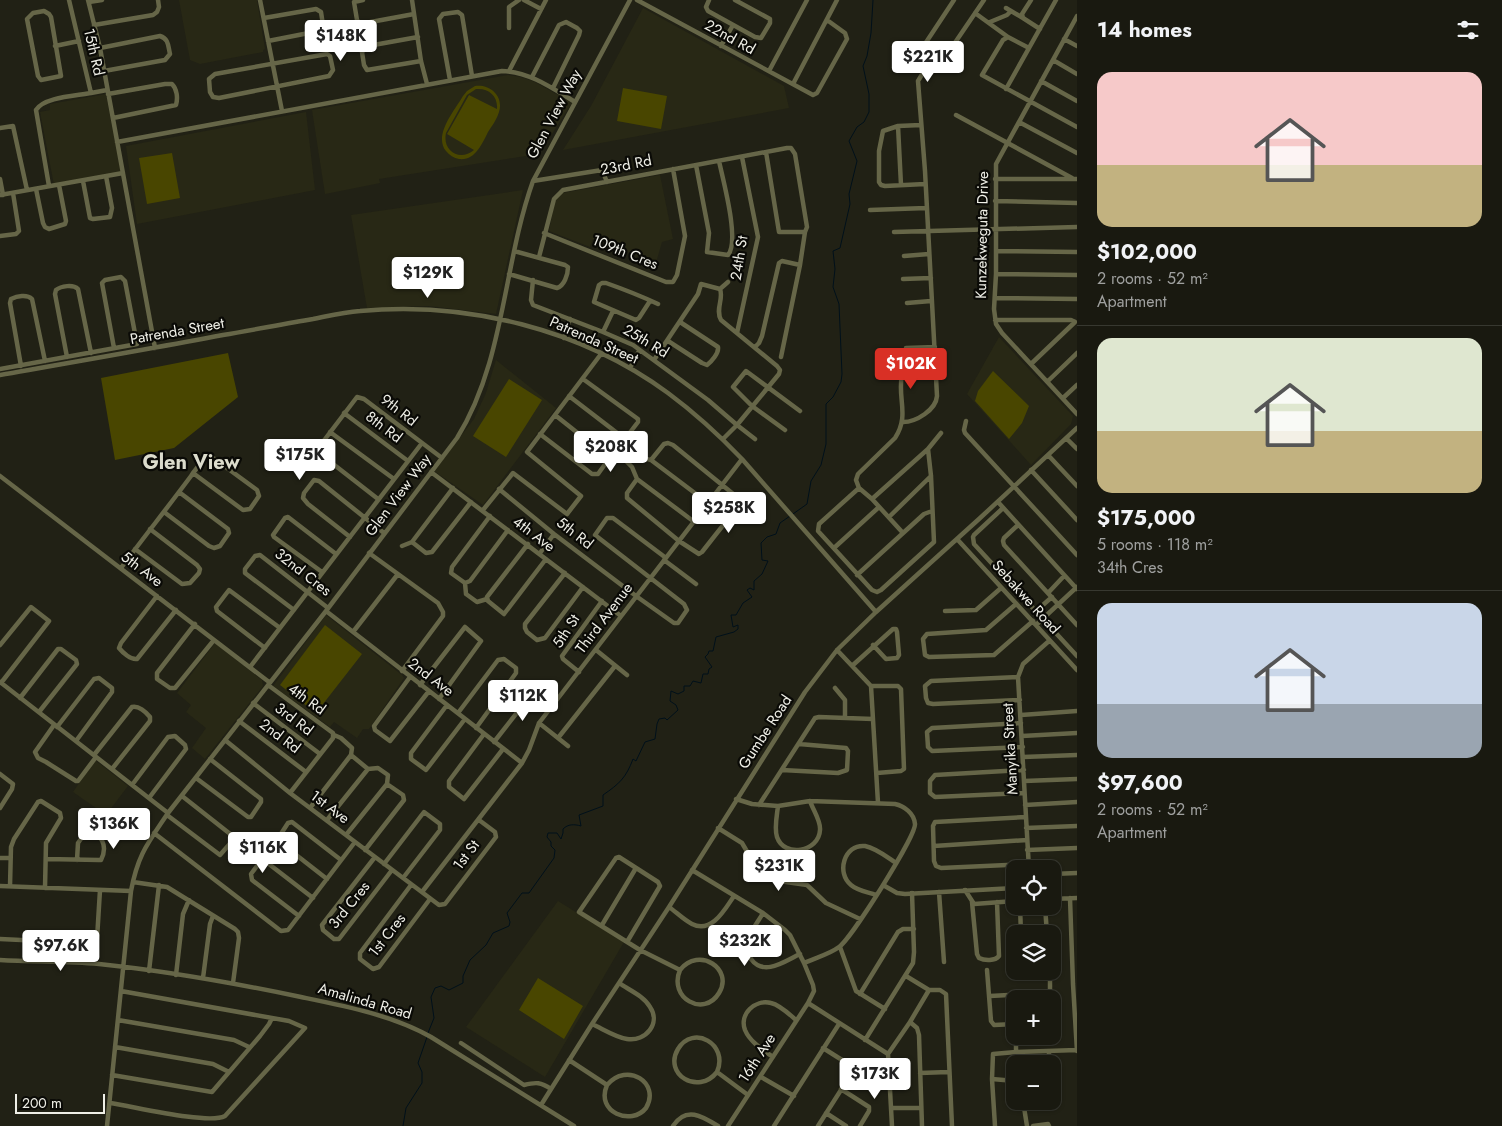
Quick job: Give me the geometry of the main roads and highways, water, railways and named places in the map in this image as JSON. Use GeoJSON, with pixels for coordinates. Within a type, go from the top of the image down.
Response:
{"type":"FeatureCollection","features":[{"type":"Feature","properties":{"kind":"waterway"},"geometry":{"type":"LineString","coordinates":[[793,514],[807,504],[811,481],[821,465],[826,444],[826,404],[833,397],[841,382],[839,304],[833,287],[835,269],[833,251],[840,248],[850,204],[849,194],[857,161],[849,141],[857,127],[864,122],[869,112],[869,94],[863,66],[867,56],[871,33],[873,0]]}},
{"type":"Feature","properties":{"kind":"waterway"},"geometry":{"type":"LineString","coordinates":[[428,1033],[434,1018],[431,997],[435,988],[441,986],[449,990],[463,983],[463,976],[470,960],[486,945],[493,933],[509,926],[510,922],[507,913],[522,893],[529,893],[554,858],[555,850],[547,837],[548,833],[557,833],[561,839],[565,827],[571,825],[581,826],[579,815],[603,806],[603,795],[621,780],[628,771],[633,759],[636,761],[645,742],[655,739],[659,719],[665,718],[667,720],[678,710],[676,705],[670,701],[671,691],[678,694],[684,691],[684,686],[690,686],[693,681],[701,683],[703,674],[708,674],[709,669],[712,667],[705,657],[709,651],[713,651],[716,637],[738,629],[738,625],[733,627],[731,615],[736,615],[743,603],[752,597],[747,590],[750,588],[754,590],[754,581],[762,574],[768,561],[762,560],[761,543],[767,537],[776,534],[780,523],[790,516]]}},
{"type":"Feature","properties":{"kind":"waterway"},"geometry":{"type":"LineString","coordinates":[[403,1126],[406,1108],[422,1083],[422,1072],[418,1063],[427,1037]]}},
{"type":"Feature","properties":{"kind":"district","name":"Glen View"},"geometry":{"type":"Point","coordinates":[191,462]}}]}
